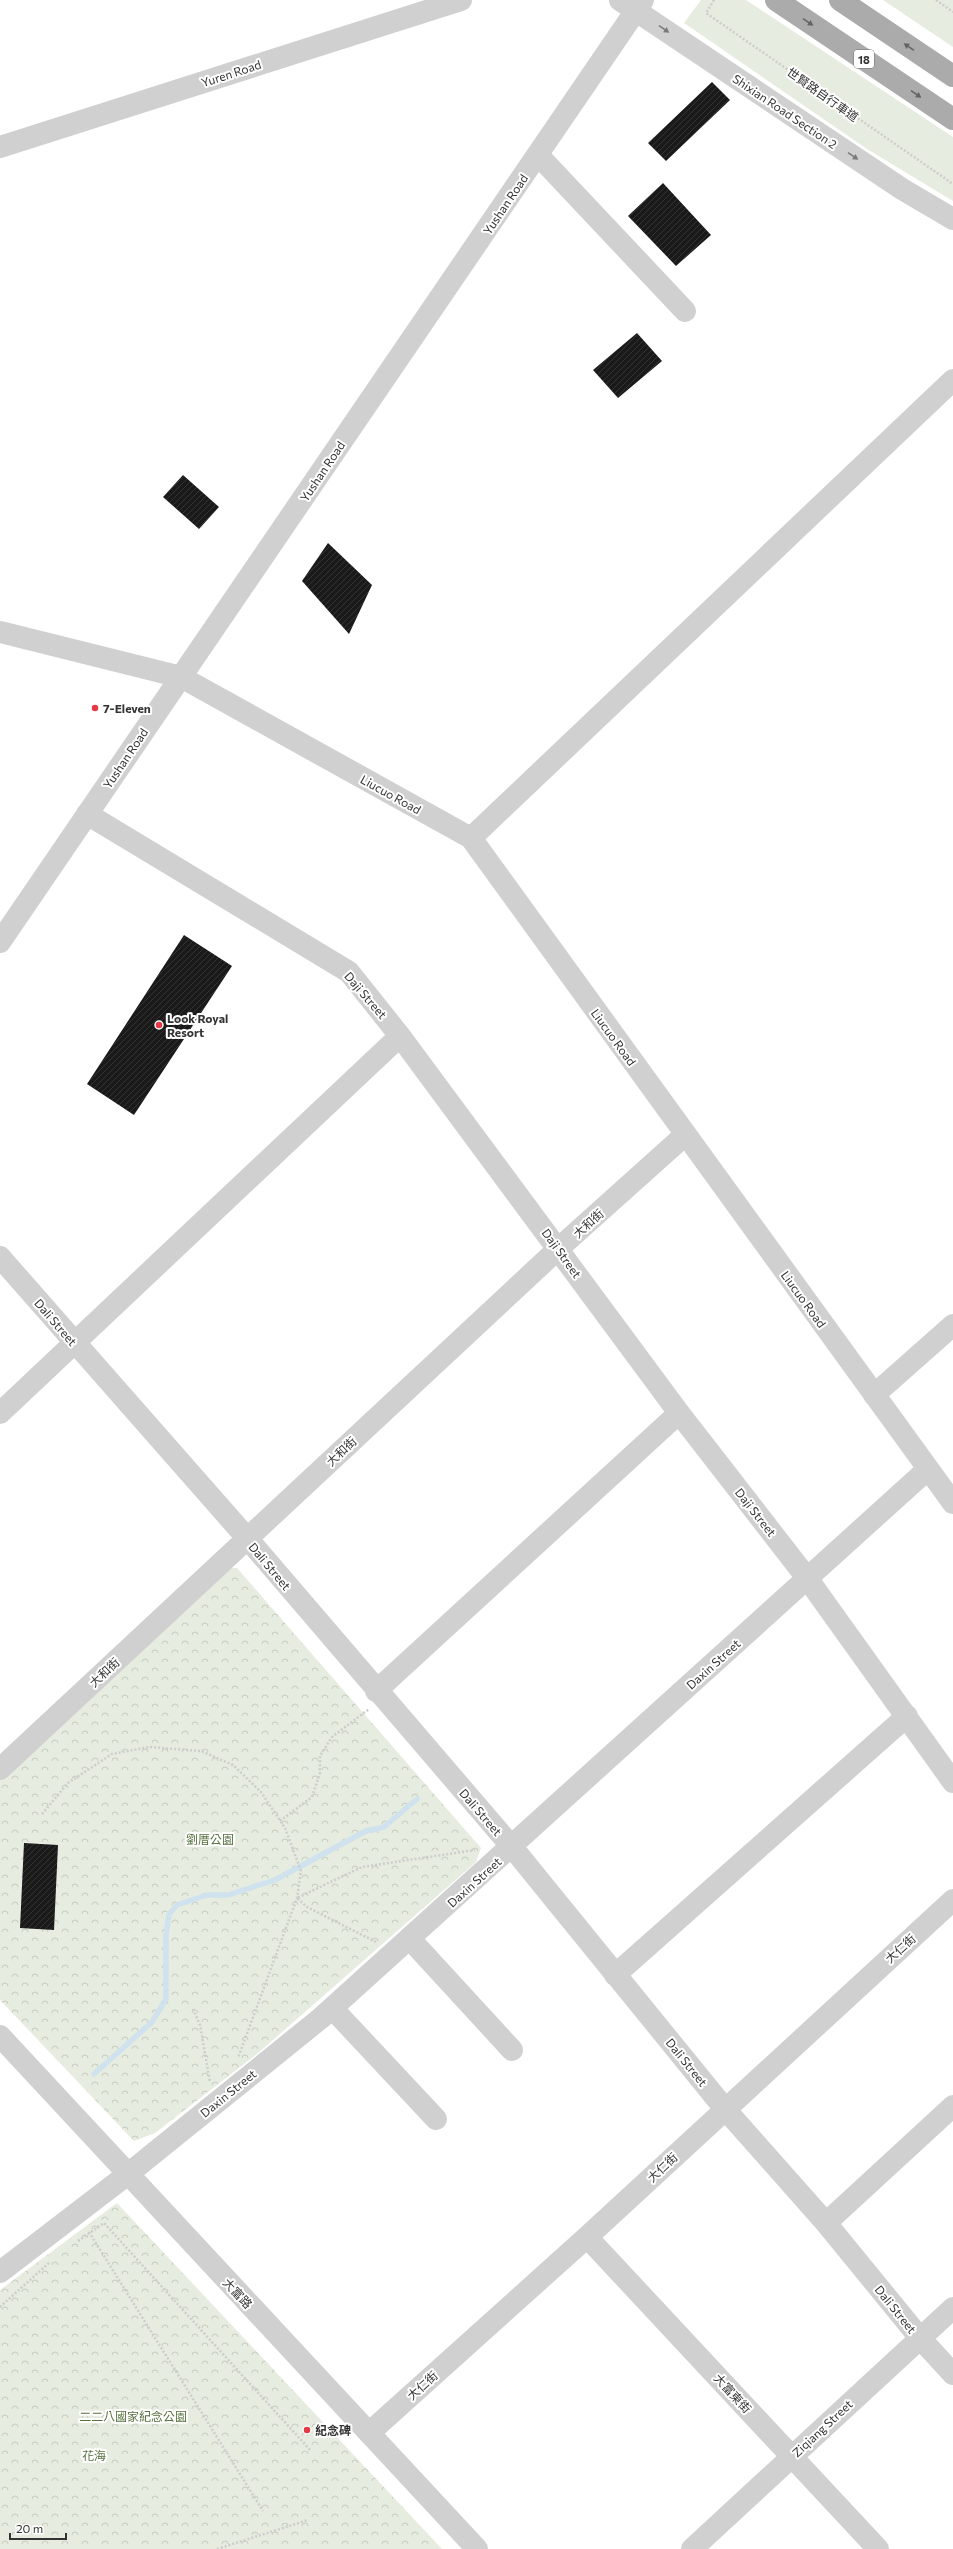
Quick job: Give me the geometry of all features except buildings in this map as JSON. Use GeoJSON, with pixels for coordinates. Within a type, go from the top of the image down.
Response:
{"type":"FeatureCollection","features":[{"type":"Feature","properties":{"kind":"main road","name":"18"},"geometry":{"type":"LineString","coordinates":[[776,0],[953,119]]}},
{"type":"Feature","properties":{"kind":"main road"},"geometry":{"type":"LineString","coordinates":[[840,0],[953,76]]}},
{"type":"Feature","properties":{"kind":"street","name":"Yuren Road"},"geometry":{"type":"LineString","coordinates":[[0,147],[461,0]]}},
{"type":"Feature","properties":{"kind":"street","name":"Yushan Road"},"geometry":{"type":"LineString","coordinates":[[0,942],[538,155],[633,4]]}},
{"type":"Feature","properties":{"kind":"street","name":"Shixian Road Section 2"},"geometry":{"type":"LineString","coordinates":[[633,4],[902,189],[953,219]]}},
{"type":"Feature","properties":{"kind":"street"},"geometry":{"type":"LineString","coordinates":[[538,155],[685,311]]}},
{"type":"Feature","properties":{"kind":"street"},"geometry":{"type":"LineString","coordinates":[[471,838],[953,380]]}},
{"type":"Feature","properties":{"kind":"street","name":"Liucuo Road"},"geometry":{"type":"LineString","coordinates":[[0,632],[181,677],[471,838],[953,1503]]}},
{"type":"Feature","properties":{"kind":"street","name":"Daji Street"},"geometry":{"type":"LineString","coordinates":[[87,814],[349,972],[400,1036],[559,1248],[679,1413],[807,1578],[953,1782]]}},
{"type":"Feature","properties":{"kind":"street"},"geometry":{"type":"LineString","coordinates":[[0,1413],[400,1036]]}},
{"type":"Feature","properties":{"kind":"street","name":"大和街"},"geometry":{"type":"LineString","coordinates":[[0,1769],[559,1248],[685,1135]]}},
{"type":"Feature","properties":{"kind":"street","name":"Dali Street"},"geometry":{"type":"LineString","coordinates":[[0,1257],[247,1538],[379,1694],[512,1847],[725,2109],[826,2223],[920,2338],[953,2374]]}},
{"type":"Feature","properties":{"kind":"street"},"geometry":{"type":"LineString","coordinates":[[874,1395],[953,1325]]}},
{"type":"Feature","properties":{"kind":"street"},"geometry":{"type":"LineString","coordinates":[[379,1694],[679,1413]]}},
{"type":"Feature","properties":{"kind":"street","name":"Daxin Street"},"geometry":{"type":"LineString","coordinates":[[0,2272],[128,2174],[332,2008],[512,1847],[928,1469]]}},
{"type":"Feature","properties":{"kind":"street"},"geometry":{"type":"LineString","coordinates":[[615,1975],[907,1716]]}},
{"type":"Feature","properties":{"kind":"street","name":"大仁街"},"geometry":{"type":"LineString","coordinates":[[369,2433],[586,2238],[953,1900]]}},
{"type":"Feature","properties":{"kind":"street"},"geometry":{"type":"LineString","coordinates":[[410,1939],[512,2050]]}},
{"type":"Feature","properties":{"kind":"street"},"geometry":{"type":"LineString","coordinates":[[332,2008],[436,2119]]}},
{"type":"Feature","properties":{"kind":"street","name":"大富路"},"geometry":{"type":"LineString","coordinates":[[0,2036],[477,2549]]}},
{"type":"Feature","properties":{"kind":"street"},"geometry":{"type":"LineString","coordinates":[[826,2223],[953,2106]]}},
{"type":"Feature","properties":{"kind":"street","name":"大富東街"},"geometry":{"type":"LineString","coordinates":[[586,2238],[878,2549]]}},
{"type":"Feature","properties":{"kind":"street","name":"Ziqiang Street"},"geometry":{"type":"LineString","coordinates":[[692,2549],[953,2308]]}},
{"type":"Feature","properties":{"kind":"path","name":"世賢路自行車道"},"geometry":{"type":"LineString","coordinates":[[714,0],[706,13],[953,184]]}},
{"type":"Feature","properties":{"kind":"path"},"geometry":{"type":"LineString","coordinates":[[936,0],[953,12]]}},
{"type":"Feature","properties":{"kind":"path"},"geometry":{"type":"LineString","coordinates":[[280,1821],[312,1797],[320,1773],[320,1756],[332,1736],[379,1694]]}},
{"type":"Feature","properties":{"kind":"path"},"geometry":{"type":"LineString","coordinates":[[42,1814],[68,1783],[112,1754],[149,1747],[201,1751],[232,1765],[261,1792],[280,1821],[301,1871],[297,1898],[236,2063]]}},
{"type":"Feature","properties":{"kind":"path"},"geometry":{"type":"LineString","coordinates":[[297,1898],[362,1867],[476,1850]]}},
{"type":"Feature","properties":{"kind":"path"},"geometry":{"type":"LineString","coordinates":[[297,1898],[307,1907],[378,1943]]}},
{"type":"Feature","properties":{"kind":"path"},"geometry":{"type":"LineString","coordinates":[[192,2008],[200,2025],[211,2086],[217,2082]]}},
{"type":"Feature","properties":{"kind":"path"},"geometry":{"type":"LineString","coordinates":[[76,2242],[104,2223],[311,2451]]}},
{"type":"Feature","properties":{"kind":"path"},"geometry":{"type":"LineString","coordinates":[[89,2232],[263,2511]]}},
{"type":"Feature","properties":{"kind":"path"},"geometry":{"type":"LineString","coordinates":[[0,2307],[51,2260]]}},
{"type":"Feature","properties":{"kind":"path"},"geometry":{"type":"LineString","coordinates":[[217,2549],[308,2520]]}},
{"type":"Feature","properties":{"kind":"green space"},"geometry":{"type":"Polygon","coordinates":[[[701,0],[746,0],[953,137],[953,201],[867,149],[684,23],[701,0]]]}},
{"type":"Feature","properties":{"kind":"green space"},"geometry":{"type":"Polygon","coordinates":[[[883,0],[953,0],[953,47],[883,0]]]}},
{"type":"Feature","properties":{"kind":"green space","name":"劉厝公園"},"geometry":{"type":"Polygon","coordinates":[[[219,1568],[237,1568],[481,1848],[476,1862],[257,2054],[155,2133],[134,2141],[0,2000],[0,1770],[219,1568]]]}},
{"type":"Feature","properties":{"kind":"green space","name":"二二八國家紀念公園"},"geometry":{"type":"Polygon","coordinates":[[[117,2203],[442,2549],[0,2549],[0,2290],[117,2203]]]}},
{"type":"Feature","properties":{"kind":"waterway"},"geometry":{"type":"LineString","coordinates":[[94,2074],[152,2022],[166,1999],[166,1934],[169,1914],[177,1905],[207,1895],[228,1895],[275,1880],[366,1831],[384,1827],[417,1799]]}},
{"type":"Feature","properties":{"kind":"place","name":"7-Eleven"},"geometry":{"type":"Point","coordinates":[95,708]}},
{"type":"Feature","properties":{"kind":"place","name":"Look Royal Resort"},"geometry":{"type":"Point","coordinates":[159,1025]}},
{"type":"Feature","properties":{"kind":"place","name":"紀念碑"},"geometry":{"type":"Point","coordinates":[307,2430]}},
{"type":"Feature","properties":{"kind":"park label","name":"花海"},"geometry":{"type":"Point","coordinates":[94,2455]}}]}
